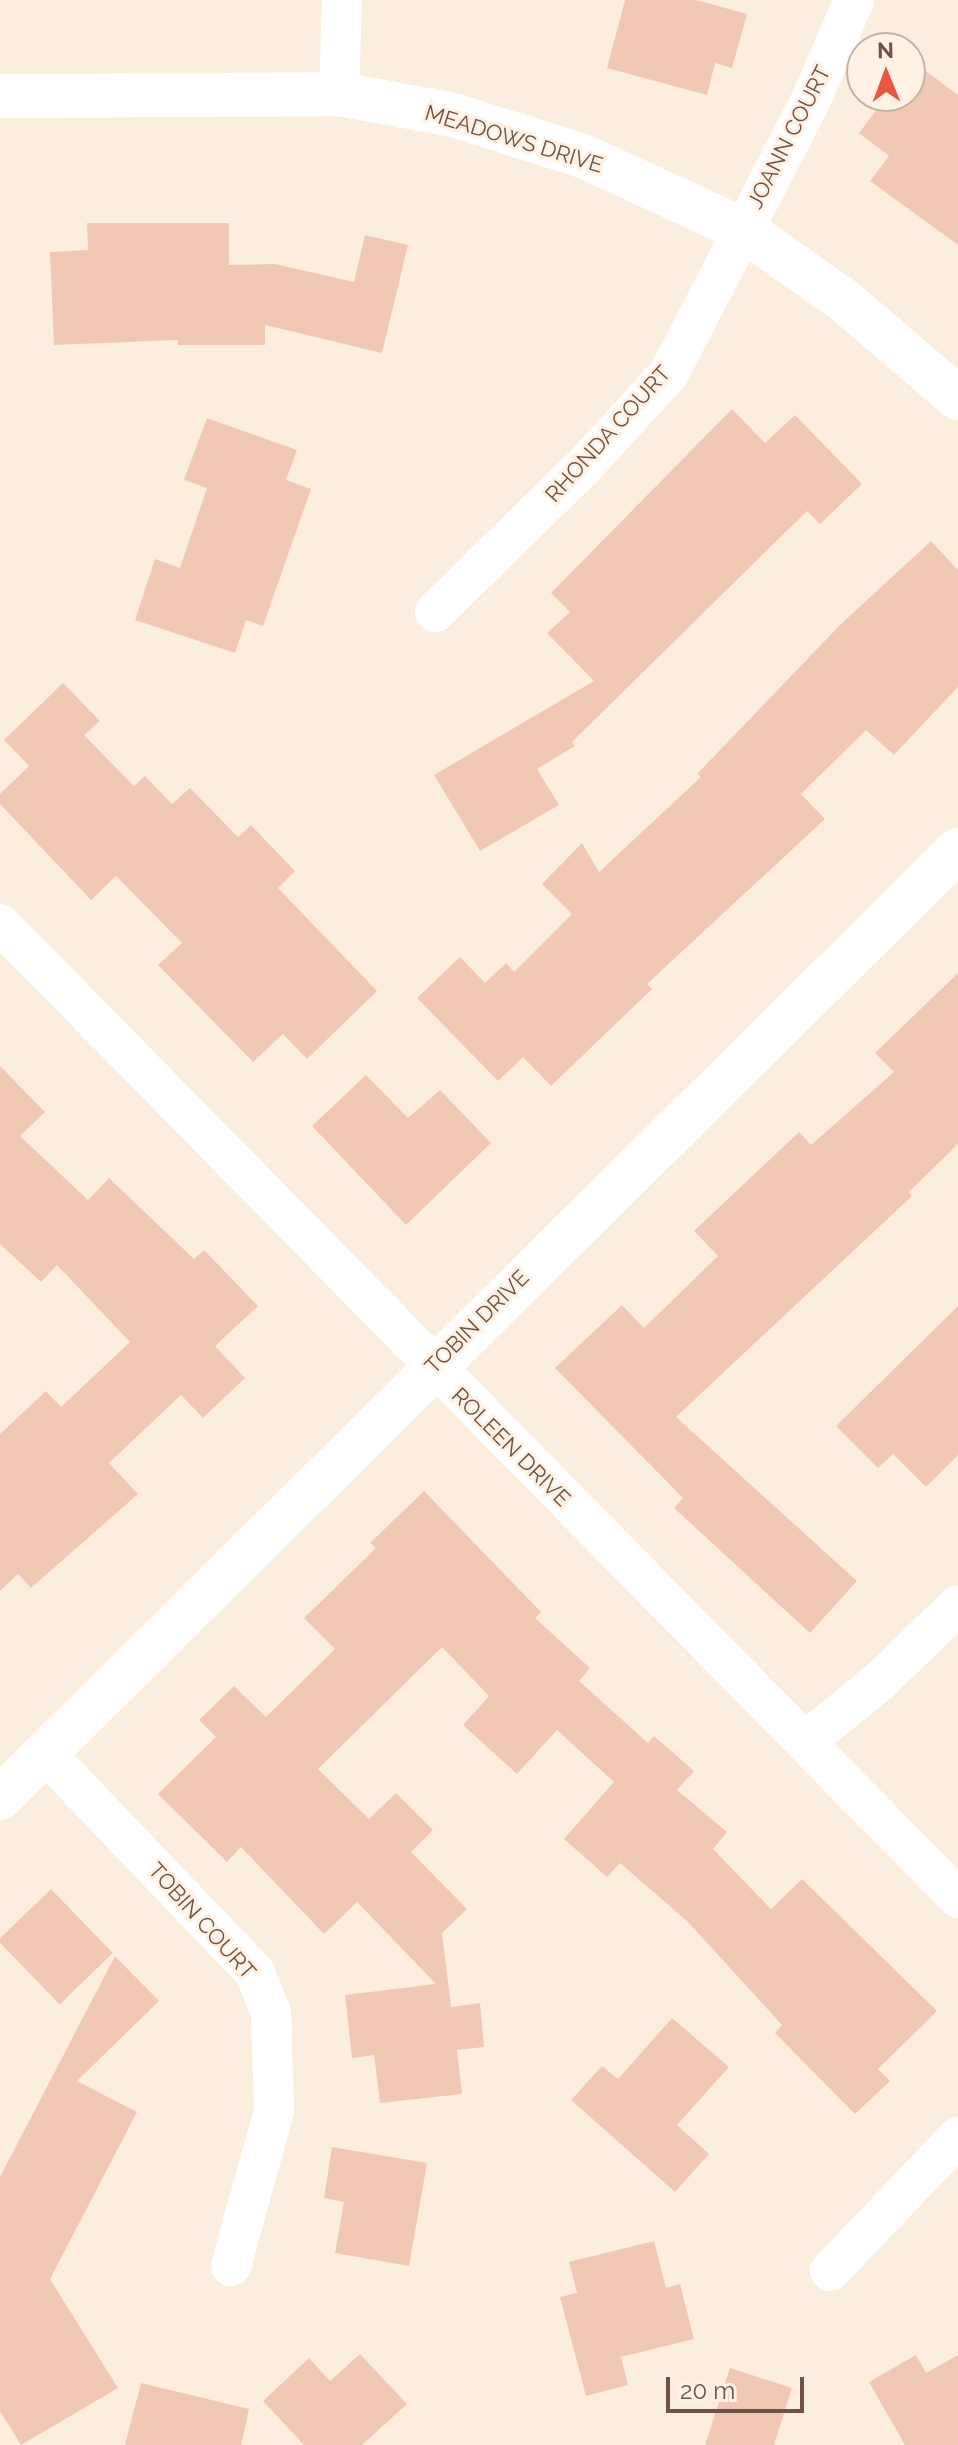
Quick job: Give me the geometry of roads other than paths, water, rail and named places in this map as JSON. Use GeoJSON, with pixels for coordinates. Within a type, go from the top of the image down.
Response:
{"type":"FeatureCollection","features":[{"type":"Feature","properties":{"kind":"street"},"geometry":{"type":"LineString","coordinates":[[339,94],[342,0]]}},
{"type":"Feature","properties":{"kind":"street","name":"JOANN COURT"},"geometry":{"type":"LineString","coordinates":[[744,230],[811,100],[854,0]]}},
{"type":"Feature","properties":{"kind":"street","name":"MEADOWS DRIVE"},"geometry":{"type":"LineString","coordinates":[[0,96],[339,94],[453,115],[583,156],[744,230],[846,302],[958,398]]}},
{"type":"Feature","properties":{"kind":"street","name":"RHONDA COURT"},"geometry":{"type":"LineString","coordinates":[[435,612],[586,464],[669,373],[744,230]]}},
{"type":"Feature","properties":{"kind":"street","name":"TOBIN DRIVE"},"geometry":{"type":"LineString","coordinates":[[0,1798],[431,1367],[958,850]]}},
{"type":"Feature","properties":{"kind":"street","name":"ROLEEN DRIVE"},"geometry":{"type":"LineString","coordinates":[[0,924],[431,1367],[958,1898]]}},
{"type":"Feature","properties":{"kind":"street"},"geometry":{"type":"LineString","coordinates":[[805,1742],[881,1680],[958,1605]]}},
{"type":"Feature","properties":{"kind":"street","name":"TOBIN COURT"},"geometry":{"type":"LineString","coordinates":[[45,1753],[255,1973],[271,2013],[274,2111],[231,2266]]}},
{"type":"Feature","properties":{"kind":"street"},"geometry":{"type":"LineString","coordinates":[[830,2271],[958,2137]]}}]}
